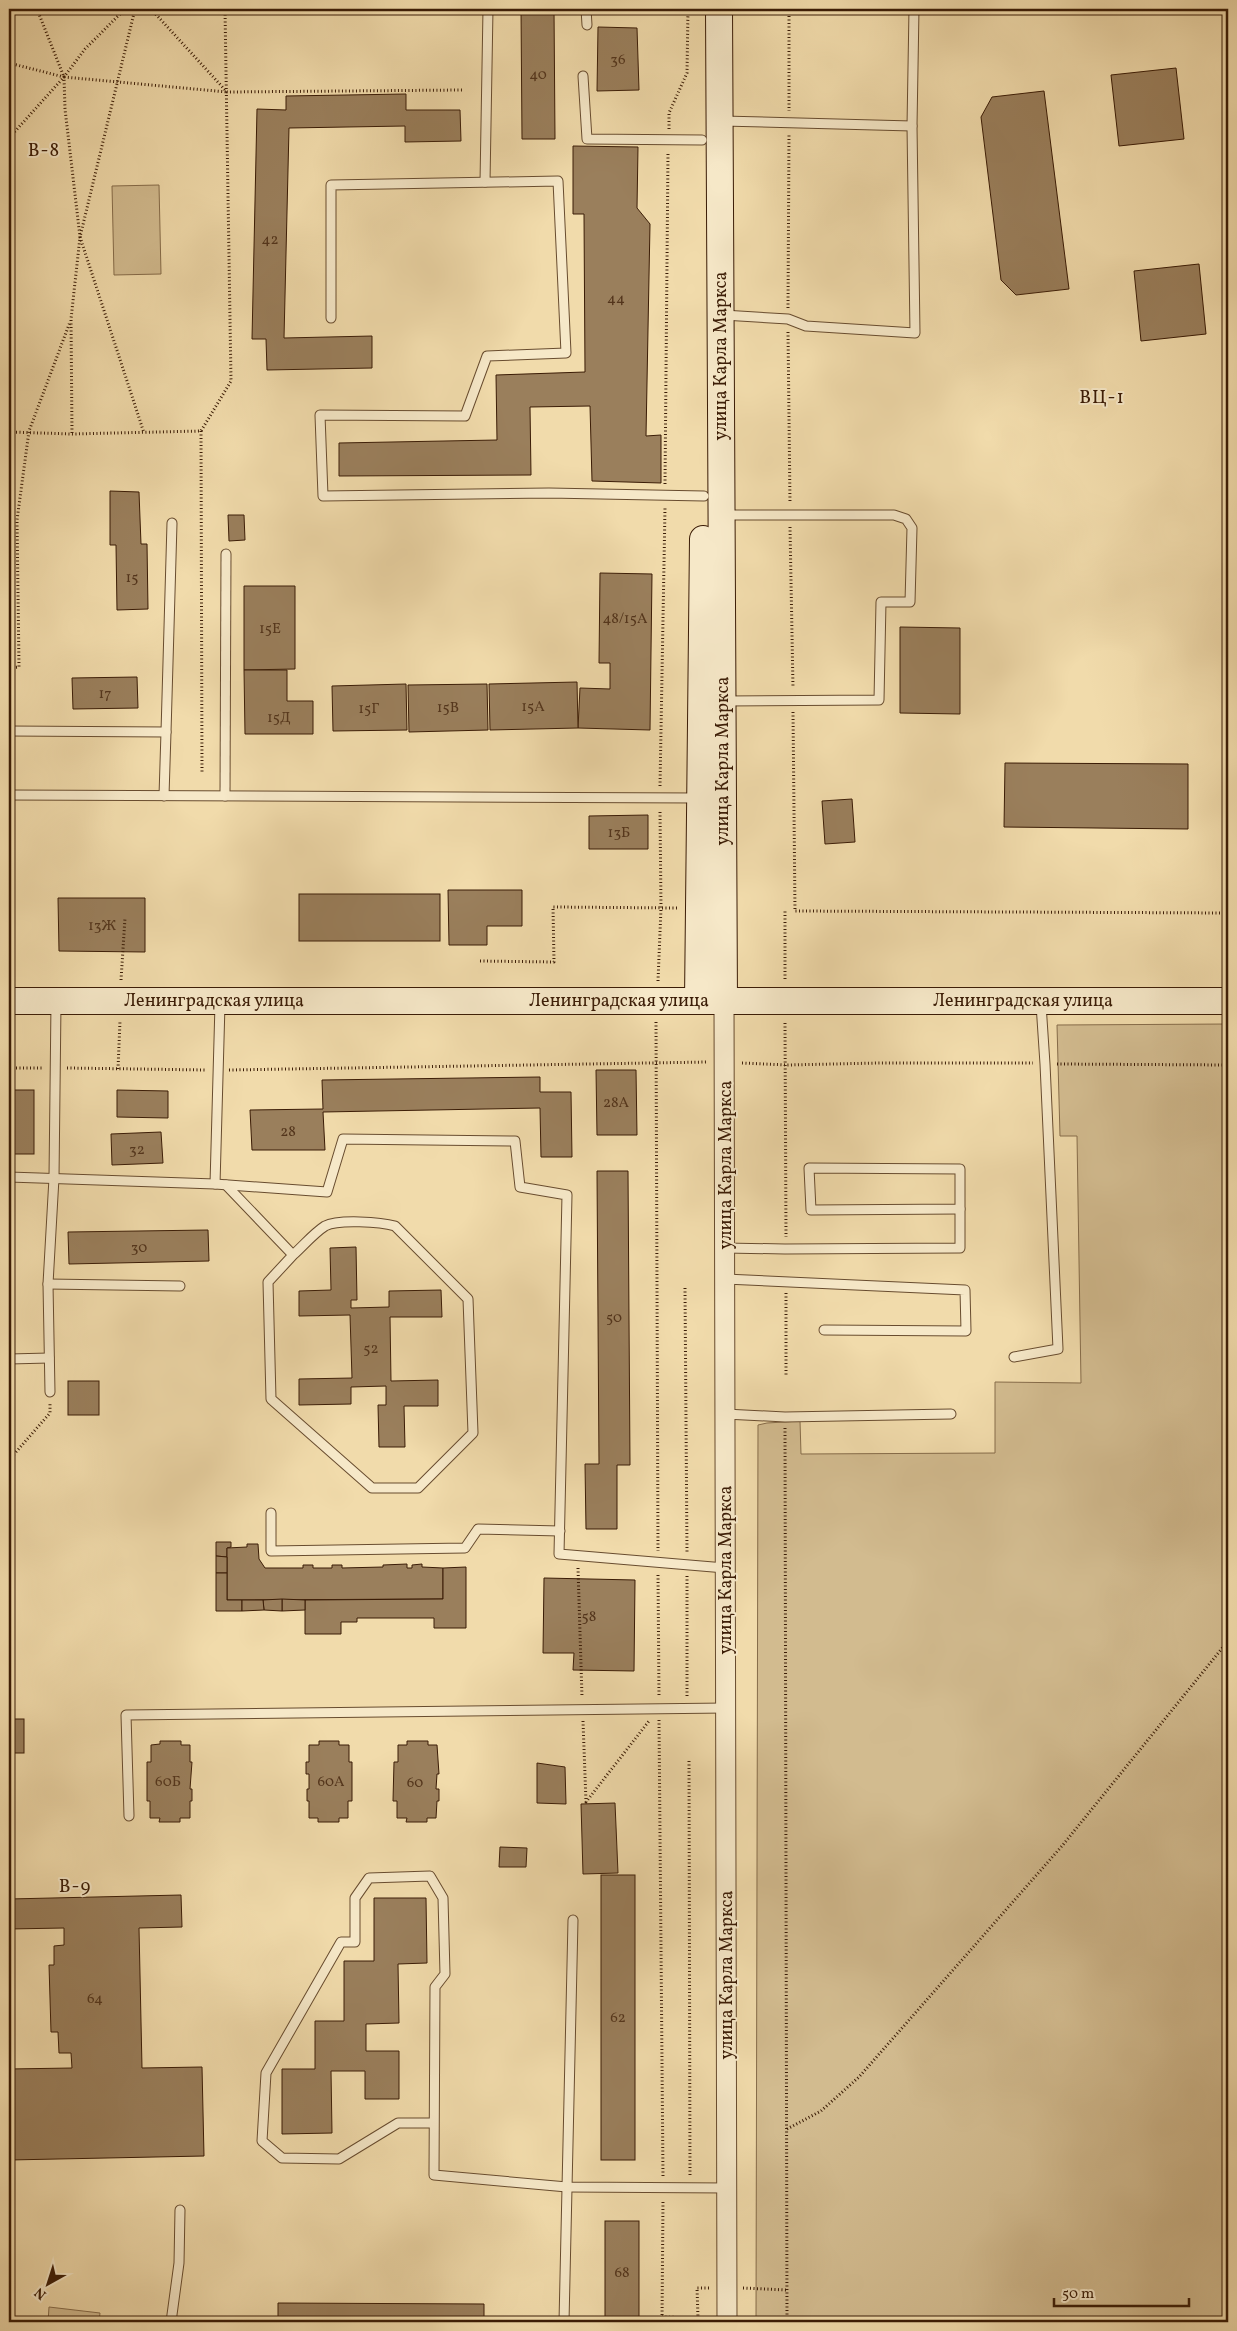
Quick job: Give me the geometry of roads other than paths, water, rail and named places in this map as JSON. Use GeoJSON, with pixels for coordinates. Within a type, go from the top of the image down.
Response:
{"type":"FeatureCollection","features":[{"type":"Feature","properties":{"kind":"street","name":"улица Карла Маркса"},"geometry":{"type":"LineString","coordinates":[[698,999],[704,496],[702,9]]}},
{"type":"Feature","properties":{"kind":"street","name":"улица Карла Маркса"},"geometry":{"type":"LineString","coordinates":[[719,9],[725,1248],[727,2322]]}},
{"type":"Feature","properties":{"kind":"street"},"geometry":{"type":"LineString","coordinates":[[784,999],[1228,997]]}},
{"type":"Feature","properties":{"kind":"street"},"geometry":{"type":"LineString","coordinates":[[56,1000],[657,999]]}},
{"type":"Feature","properties":{"kind":"street","name":"Ленинградская улица"},"geometry":{"type":"LineString","coordinates":[[9,1000],[784,999],[1228,1001]]}},
{"type":"Feature","properties":{"kind":"lane"},"geometry":{"type":"LineString","coordinates":[[485,182],[488,9]]}},
{"type":"Feature","properties":{"kind":"lane"},"geometry":{"type":"LineString","coordinates":[[586,9],[587,25]]}},
{"type":"Feature","properties":{"kind":"lane"},"geometry":{"type":"LineString","coordinates":[[720,315],[788,319],[806,326],[915,333],[912,126],[914,9]]}},
{"type":"Feature","properties":{"kind":"lane"},"geometry":{"type":"LineString","coordinates":[[584,76],[587,139],[702,140]]}},
{"type":"Feature","properties":{"kind":"lane"},"geometry":{"type":"LineString","coordinates":[[719,121],[912,126]]}},
{"type":"Feature","properties":{"kind":"lane"},"geometry":{"type":"LineString","coordinates":[[331,318],[331,186],[558,180],[566,353],[487,356],[465,416],[320,415],[323,496],[549,493],[704,496]]}},
{"type":"Feature","properties":{"kind":"lane"},"geometry":{"type":"LineString","coordinates":[[721,515],[894,515],[906,519],[912,528],[910,602],[881,602],[879,700],[722,701]]}},
{"type":"Feature","properties":{"kind":"lane"},"geometry":{"type":"LineString","coordinates":[[164,796],[172,523]]}},
{"type":"Feature","properties":{"kind":"lane"},"geometry":{"type":"LineString","coordinates":[[225,796],[226,554]]}},
{"type":"Feature","properties":{"kind":"lane"},"geometry":{"type":"LineString","coordinates":[[9,731],[166,732]]}},
{"type":"Feature","properties":{"kind":"lane"},"geometry":{"type":"LineString","coordinates":[[9,795],[700,798]]}},
{"type":"Feature","properties":{"kind":"lane"},"geometry":{"type":"LineString","coordinates":[[50,1392],[48,1284],[54,1178],[56,1000]]}},
{"type":"Feature","properties":{"kind":"lane"},"geometry":{"type":"LineString","coordinates":[[215,1184],[220,1000]]}},
{"type":"Feature","properties":{"kind":"lane"},"geometry":{"type":"LineString","coordinates":[[1014,1357],[1058,1349],[1045,1064],[1040,1000]]}},
{"type":"Feature","properties":{"kind":"lane"},"geometry":{"type":"LineString","coordinates":[[9,1177],[226,1184],[327,1192],[344,1139],[515,1141],[520,1187],[567,1194],[559,1554],[725,1568]]}},
{"type":"Feature","properties":{"kind":"lane"},"geometry":{"type":"LineString","coordinates":[[725,1248],[785,1250],[960,1248],[960,1210],[960,1169],[809,1168],[811,1210],[960,1210]]}},
{"type":"Feature","properties":{"kind":"lane"},"geometry":{"type":"LineString","coordinates":[[226,1184],[293,1255]]}},
{"type":"Feature","properties":{"kind":"lane"},"geometry":{"type":"LineString","coordinates":[[336,1223],[386,1223],[395,1226],[468,1299],[473,1433],[418,1488],[372,1488],[271,1399],[268,1282],[293,1255],[325,1226],[336,1223]]}},
{"type":"Feature","properties":{"kind":"lane"},"geometry":{"type":"LineString","coordinates":[[725,1279],[965,1290],[966,1331],[824,1330]]}},
{"type":"Feature","properties":{"kind":"lane"},"geometry":{"type":"LineString","coordinates":[[48,1284],[180,1286]]}},
{"type":"Feature","properties":{"kind":"lane"},"geometry":{"type":"LineString","coordinates":[[9,1359],[49,1358]]}},
{"type":"Feature","properties":{"kind":"lane"},"geometry":{"type":"LineString","coordinates":[[725,1414],[785,1417],[951,1414]]}},
{"type":"Feature","properties":{"kind":"lane"},"geometry":{"type":"LineString","coordinates":[[271,1513],[271,1551],[465,1548],[478,1529],[560,1531]]}},
{"type":"Feature","properties":{"kind":"lane"},"geometry":{"type":"LineString","coordinates":[[129,1816],[126,1715],[726,1708]]}},
{"type":"Feature","properties":{"kind":"lane"},"geometry":{"type":"LineString","coordinates":[[434,2123],[398,2123],[339,2159],[282,2158],[262,2141],[266,2073],[341,1942],[355,1942],[355,1898],[370,1878],[430,1876],[444,1898],[445,1974],[435,1987],[434,2175],[567,2187],[727,2188]]}},
{"type":"Feature","properties":{"kind":"lane"},"geometry":{"type":"LineString","coordinates":[[564,2322],[574,1920]]}},
{"type":"Feature","properties":{"kind":"lane"},"geometry":{"type":"LineString","coordinates":[[172,2322],[179,2263],[180,2210]]}},
{"type":"Feature","properties":{"kind":"district","name":"В-8"},"geometry":{"type":"Point","coordinates":[44,149]}},
{"type":"Feature","properties":{"kind":"district","name":"ВЦ-1"},"geometry":{"type":"Point","coordinates":[1102,396]}},
{"type":"Feature","properties":{"kind":"district","name":"В-9"},"geometry":{"type":"Point","coordinates":[75,1885]}}]}
